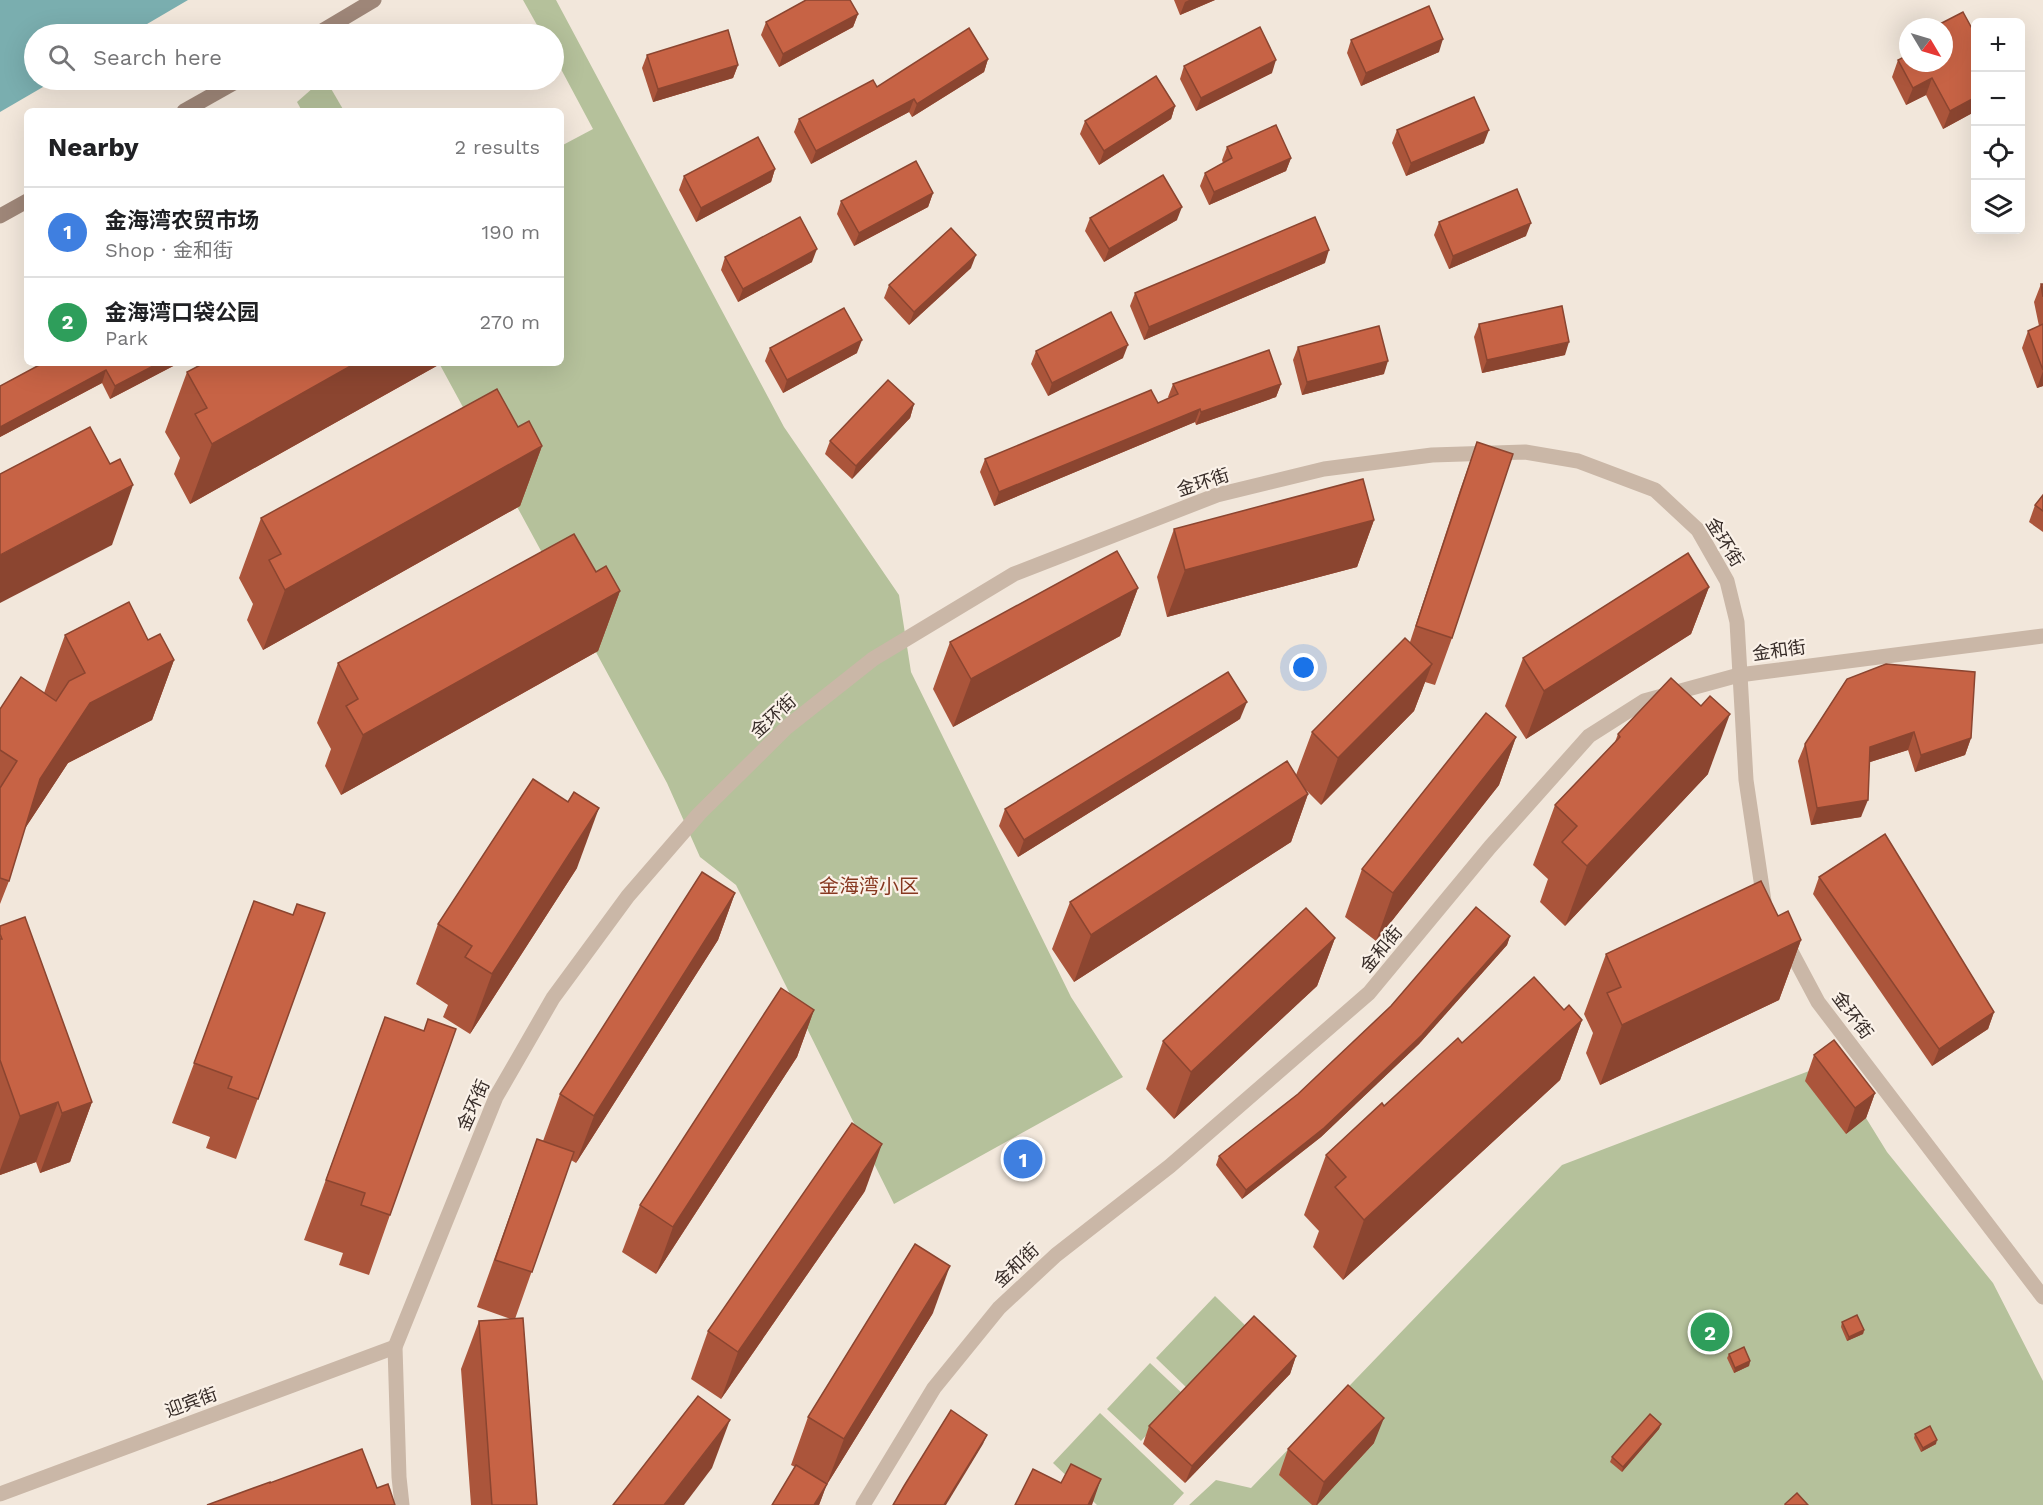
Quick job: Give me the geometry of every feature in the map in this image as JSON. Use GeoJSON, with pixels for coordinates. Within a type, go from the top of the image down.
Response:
{"type":"FeatureCollection","features":[{"type":"Feature","properties":{"kind":"main road"},"geometry":{"type":"LineString","coordinates":[[333,24],[374,0]]}},
{"type":"Feature","properties":{"kind":"main road"},"geometry":{"type":"LineString","coordinates":[[189,108],[221,90]]}},
{"type":"Feature","properties":{"kind":"main road"},"geometry":{"type":"LineString","coordinates":[[0,216],[24,203]]}},
{"type":"Feature","properties":{"kind":"street","name":"金环街"},"geometry":{"type":"LineString","coordinates":[[402,1505],[395,1347],[496,1097],[553,999],[628,896],[699,814],[787,727],[873,659],[1014,574],[1217,495],[1324,469],[1432,455],[1525,452],[1578,461],[1655,490],[1698,530],[1727,581],[1737,622],[1746,780],[1763,899],[1769,910]]}},
{"type":"Feature","properties":{"kind":"street","name":"金和街"},"geometry":{"type":"LineString","coordinates":[[863,1505],[934,1388],[999,1308],[1056,1255],[1170,1166],[1369,993],[1490,847],[1589,736],[1644,701],[1739,675],[2043,636]]}},
{"type":"Feature","properties":{"kind":"street","name":"金环街"},"geometry":{"type":"LineString","coordinates":[[1780,930],[1818,1002],[2043,1297]]}},
{"type":"Feature","properties":{"kind":"street","name":"迎宾街"},"geometry":{"type":"LineString","coordinates":[[0,1494],[395,1347]]}},
{"type":"Feature","properties":{"kind":"green space"},"geometry":{"type":"Polygon","coordinates":[[[523,0],[556,0],[784,427],[899,595],[911,672],[1071,997],[1123,1077],[894,1204],[736,885],[700,857],[667,783],[441,366],[564,366],[564,144],[593,129],[564,75],[564,24],[536,24],[523,0]]]}},
{"type":"Feature","properties":{"kind":"green space"},"geometry":{"type":"Polygon","coordinates":[[[311,90],[332,90],[342,108],[300,108],[297,102],[311,90]]]}},
{"type":"Feature","properties":{"kind":"green space"},"geometry":{"type":"Polygon","coordinates":[[[1825,1065],[1866,1118],[1887,1152],[1993,1283],[2043,1381],[2043,1505],[1189,1505],[1216,1480],[1251,1488],[1562,1165],[1825,1065]]]}},
{"type":"Feature","properties":{"kind":"green space"},"geometry":{"type":"Polygon","coordinates":[[[1215,1296],[1249,1329],[1190,1391],[1156,1358],[1215,1296]]]}},
{"type":"Feature","properties":{"kind":"green space"},"geometry":{"type":"Polygon","coordinates":[[[1150,1363],[1184,1395],[1141,1441],[1107,1409],[1150,1363]]]}},
{"type":"Feature","properties":{"kind":"green space"},"geometry":{"type":"Polygon","coordinates":[[[1100,1413],[1184,1493],[1173,1505],[1097,1505],[1053,1463],[1100,1413]]]}},
{"type":"Feature","properties":{"kind":"water"},"geometry":{"type":"Polygon","coordinates":[[[0,0],[188,0],[147,24],[24,24],[24,90],[38,90],[0,112],[0,0]]]}},
{"type":"Feature","properties":{"kind":"building"},"geometry":{"type":"Polygon","coordinates":[[[806,0],[850,0],[858,14],[783,54],[766,22],[806,0]]]}},
{"type":"Feature","properties":{"kind":"building"},"geometry":{"type":"Polygon","coordinates":[[[1429,6],[1443,39],[1366,73],[1351,40],[1429,6]]]}},
{"type":"Feature","properties":{"kind":"building"},"geometry":{"type":"Polygon","coordinates":[[[1963,12],[1971,27],[1971,100],[1950,111],[1932,78],[1913,88],[1904,72],[1953,72],[1951,18],[1963,12]]]}},
{"type":"Feature","properties":{"kind":"building"},"geometry":{"type":"Polygon","coordinates":[[[1260,27],[1276,60],[1201,98],[1184,66],[1260,27]]]}},
{"type":"Feature","properties":{"kind":"building"},"geometry":{"type":"Polygon","coordinates":[[[969,28],[988,59],[917,104],[914,99],[816,151],[799,119],[873,80],[877,87],[969,28]]]}},
{"type":"Feature","properties":{"kind":"building"},"geometry":{"type":"Polygon","coordinates":[[[728,30],[738,65],[658,89],[647,55],[728,30]]]}},
{"type":"Feature","properties":{"kind":"building"},"geometry":{"type":"Polygon","coordinates":[[[1156,76],[1175,106],[1104,151],[1085,121],[1156,76]]]}},
{"type":"Feature","properties":{"kind":"building"},"geometry":{"type":"Polygon","coordinates":[[[1474,97],[1489,130],[1411,163],[1397,130],[1474,97]]]}},
{"type":"Feature","properties":{"kind":"building"},"geometry":{"type":"Polygon","coordinates":[[[1276,125],[1291,158],[1214,192],[1205,173],[1232,158],[1227,147],[1276,125]]]}},
{"type":"Feature","properties":{"kind":"building"},"geometry":{"type":"Polygon","coordinates":[[[758,137],[775,169],[701,208],[684,176],[758,137]]]}},
{"type":"Feature","properties":{"kind":"building"},"geometry":{"type":"Polygon","coordinates":[[[916,161],[933,193],[859,233],[841,201],[916,161]]]}},
{"type":"Feature","properties":{"kind":"building"},"geometry":{"type":"Polygon","coordinates":[[[1163,175],[1182,207],[1109,249],[1090,218],[1163,175]]]}},
{"type":"Feature","properties":{"kind":"building"},"geometry":{"type":"Polygon","coordinates":[[[1517,189],[1531,223],[1453,256],[1439,222],[1517,189]]]}},
{"type":"Feature","properties":{"kind":"building"},"geometry":{"type":"Polygon","coordinates":[[[800,217],[817,249],[743,289],[725,257],[800,217]]]}},
{"type":"Feature","properties":{"kind":"building"},"geometry":{"type":"Polygon","coordinates":[[[1315,217],[1329,250],[1149,327],[1135,293],[1315,217]]]}},
{"type":"Feature","properties":{"kind":"building"},"geometry":{"type":"Polygon","coordinates":[[[951,228],[976,255],[914,312],[889,285],[951,228]]]}},
{"type":"Feature","properties":{"kind":"building"},"geometry":{"type":"Polygon","coordinates":[[[1562,306],[1569,342],[1487,360],[1479,324],[1562,306]]]}},
{"type":"Feature","properties":{"kind":"building"},"geometry":{"type":"Polygon","coordinates":[[[844,308],[862,340],[787,380],[770,348],[844,308]]]}},
{"type":"Feature","properties":{"kind":"building"},"geometry":{"type":"Polygon","coordinates":[[[1111,312],[1128,345],[1052,383],[1036,351],[1111,312]]]}},
{"type":"Feature","properties":{"kind":"building"},"geometry":{"type":"Polygon","coordinates":[[[2043,324],[2043,370],[2028,331],[2043,324]]]}},
{"type":"Feature","properties":{"kind":"building"},"geometry":{"type":"Polygon","coordinates":[[[1379,326],[1388,361],[1307,382],[1298,347],[1379,326]]]}},
{"type":"Feature","properties":{"kind":"building"},"geometry":{"type":"Polygon","coordinates":[[[1269,350],[1281,384],[1201,412],[1200,409],[999,492],[985,459],[1151,390],[1158,403],[1178,394],[1173,384],[1269,350]]]}},
{"type":"Feature","properties":{"kind":"building"},"geometry":{"type":"Polygon","coordinates":[[[37,366],[153,366],[115,386],[106,370],[0,427],[0,386],[37,366]]]}},
{"type":"Feature","properties":{"kind":"building"},"geometry":{"type":"Polygon","coordinates":[[[198,366],[351,366],[212,444],[195,414],[207,408],[187,372],[198,366]]]}},
{"type":"Feature","properties":{"kind":"building"},"geometry":{"type":"Polygon","coordinates":[[[888,380],[914,404],[856,466],[830,441],[888,380]]]}},
{"type":"Feature","properties":{"kind":"building"},"geometry":{"type":"Polygon","coordinates":[[[497,389],[518,427],[529,421],[542,446],[285,590],[269,560],[281,554],[261,518],[497,389]]]}},
{"type":"Feature","properties":{"kind":"building"},"geometry":{"type":"Polygon","coordinates":[[[90,427],[110,464],[120,459],[133,485],[0,555],[0,474],[90,427]]]}},
{"type":"Feature","properties":{"kind":"building"},"geometry":{"type":"Polygon","coordinates":[[[1477,442],[1513,454],[1452,638],[1416,626],[1477,442]]]}},
{"type":"Feature","properties":{"kind":"building"},"geometry":{"type":"Polygon","coordinates":[[[1363,479],[1374,520],[1185,570],[1174,529],[1363,479]]]}},
{"type":"Feature","properties":{"kind":"building"},"geometry":{"type":"Polygon","coordinates":[[[2043,495],[2043,511],[2035,505],[2043,495]]]}},
{"type":"Feature","properties":{"kind":"building"},"geometry":{"type":"Polygon","coordinates":[[[574,534],[596,572],[606,566],[620,591],[363,735],[346,706],[358,699],[338,663],[574,534]]]}},
{"type":"Feature","properties":{"kind":"building"},"geometry":{"type":"Polygon","coordinates":[[[1117,551],[1138,588],[971,679],[950,642],[1117,551]]]}},
{"type":"Feature","properties":{"kind":"building"},"geometry":{"type":"Polygon","coordinates":[[[1688,553],[1709,587],[1544,691],[1523,658],[1688,553]]]}},
{"type":"Feature","properties":{"kind":"building"},"geometry":{"type":"Polygon","coordinates":[[[129,602],[148,640],[160,634],[174,660],[90,703],[40,779],[9,881],[0,878],[0,788],[17,761],[0,750],[0,709],[21,677],[56,701],[69,681],[85,673],[65,635],[129,602]]]}},
{"type":"Feature","properties":{"kind":"building"},"geometry":{"type":"Polygon","coordinates":[[[1405,638],[1432,664],[1338,758],[1312,732],[1405,638]]]}},
{"type":"Feature","properties":{"kind":"building"},"geometry":{"type":"Polygon","coordinates":[[[1886,664],[1975,672],[1971,738],[1921,755],[1914,732],[1870,747],[1868,800],[1817,808],[1805,744],[1847,679],[1886,664]]]}},
{"type":"Feature","properties":{"kind":"building"},"geometry":{"type":"Polygon","coordinates":[[[1228,672],[1247,702],[1024,840],[1005,809],[1228,672]]]}},
{"type":"Feature","properties":{"kind":"building"},"geometry":{"type":"Polygon","coordinates":[[[1671,678],[1701,706],[1710,696],[1730,714],[1587,866],[1562,842],[1577,826],[1555,805],[1620,737],[1618,734],[1671,678]]]}},
{"type":"Feature","properties":{"kind":"building"},"geometry":{"type":"Polygon","coordinates":[[[1486,713],[1516,737],[1393,893],[1362,869],[1486,713]]]}},
{"type":"Feature","properties":{"kind":"building"},"geometry":{"type":"Polygon","coordinates":[[[1287,761],[1308,794],[1091,935],[1070,902],[1287,761]]]}},
{"type":"Feature","properties":{"kind":"building"},"geometry":{"type":"Polygon","coordinates":[[[533,779],[568,802],[574,792],[599,808],[492,974],[465,957],[472,946],[438,924],[533,779]]]}},
{"type":"Feature","properties":{"kind":"building"},"geometry":{"type":"Polygon","coordinates":[[[1885,834],[1994,1012],[1939,1049],[1819,877],[1885,834]]]}},
{"type":"Feature","properties":{"kind":"building"},"geometry":{"type":"Polygon","coordinates":[[[702,872],[735,893],[594,1116],[560,1094],[702,872]]]}},
{"type":"Feature","properties":{"kind":"building"},"geometry":{"type":"Polygon","coordinates":[[[1761,881],[1778,916],[1788,911],[1801,940],[1622,1025],[1607,993],[1621,987],[1606,954],[1761,881]]]}},
{"type":"Feature","properties":{"kind":"building"},"geometry":{"type":"Polygon","coordinates":[[[254,901],[293,915],[297,904],[325,913],[258,1099],[228,1088],[232,1077],[194,1063],[254,901]]]}},
{"type":"Feature","properties":{"kind":"building"},"geometry":{"type":"Polygon","coordinates":[[[1476,907],[1510,936],[1422,1035],[1324,1128],[1246,1190],[1219,1156],[1298,1094],[1391,1006],[1476,907]]]}},
{"type":"Feature","properties":{"kind":"building"},"geometry":{"type":"Polygon","coordinates":[[[1306,908],[1335,938],[1191,1072],[1163,1041],[1306,908]]]}},
{"type":"Feature","properties":{"kind":"building"},"geometry":{"type":"Polygon","coordinates":[[[25,917],[92,1102],[62,1113],[58,1102],[20,1116],[0,1060],[0,939],[2,939],[0,926],[25,917]]]}},
{"type":"Feature","properties":{"kind":"building"},"geometry":{"type":"Polygon","coordinates":[[[1534,977],[1564,1010],[1569,1005],[1582,1020],[1364,1220],[1335,1187],[1346,1177],[1326,1155],[1382,1103],[1384,1106],[1458,1038],[1462,1043],[1534,977]]]}},
{"type":"Feature","properties":{"kind":"building"},"geometry":{"type":"Polygon","coordinates":[[[781,988],[814,1010],[673,1227],[640,1205],[781,988]]]}},
{"type":"Feature","properties":{"kind":"building"},"geometry":{"type":"Polygon","coordinates":[[[385,1017],[424,1031],[428,1019],[456,1029],[390,1215],[361,1205],[365,1193],[326,1180],[385,1017]]]}},
{"type":"Feature","properties":{"kind":"building"},"geometry":{"type":"Polygon","coordinates":[[[1834,1040],[1875,1093],[1855,1108],[1814,1055],[1834,1040]]]}},
{"type":"Feature","properties":{"kind":"building"},"geometry":{"type":"Polygon","coordinates":[[[852,1123],[882,1144],[738,1352],[708,1331],[852,1123]]]}},
{"type":"Feature","properties":{"kind":"building"},"geometry":{"type":"Polygon","coordinates":[[[537,1139],[574,1152],[532,1272],[495,1260],[537,1139]]]}},
{"type":"Feature","properties":{"kind":"building"},"geometry":{"type":"Polygon","coordinates":[[[915,1244],[950,1266],[844,1439],[808,1417],[915,1244]]]}},
{"type":"Feature","properties":{"kind":"building"},"geometry":{"type":"Polygon","coordinates":[[[1857,1315],[1864,1330],[1849,1337],[1842,1322],[1857,1315]]]}},
{"type":"Feature","properties":{"kind":"building"},"geometry":{"type":"Polygon","coordinates":[[[1254,1316],[1296,1356],[1192,1466],[1149,1426],[1254,1316]]]}},
{"type":"Feature","properties":{"kind":"building"},"geometry":{"type":"Polygon","coordinates":[[[523,1318],[537,1505],[492,1505],[479,1321],[523,1318]]]}},
{"type":"Feature","properties":{"kind":"building"},"geometry":{"type":"Polygon","coordinates":[[[1744,1347],[1750,1361],[1735,1368],[1729,1354],[1744,1347]]]}},
{"type":"Feature","properties":{"kind":"building"},"geometry":{"type":"Polygon","coordinates":[[[1348,1385],[1384,1418],[1324,1482],[1288,1449],[1348,1385]]]}},
{"type":"Feature","properties":{"kind":"building"},"geometry":{"type":"Polygon","coordinates":[[[698,1396],[730,1420],[664,1505],[613,1505],[698,1396]]]}},
{"type":"Feature","properties":{"kind":"building"},"geometry":{"type":"Polygon","coordinates":[[[951,1410],[987,1435],[944,1505],[893,1505],[904,1486],[951,1410]]]}},
{"type":"Feature","properties":{"kind":"building"},"geometry":{"type":"Polygon","coordinates":[[[1650,1414],[1661,1424],[1623,1467],[1612,1457],[1650,1414]]]}},
{"type":"Feature","properties":{"kind":"building"},"geometry":{"type":"Polygon","coordinates":[[[1930,1426],[1937,1440],[1923,1448],[1915,1434],[1930,1426]]]}},
{"type":"Feature","properties":{"kind":"building"},"geometry":{"type":"Polygon","coordinates":[[[362,1449],[377,1488],[388,1484],[395,1505],[207,1505],[270,1483],[362,1449]]]}},
{"type":"Feature","properties":{"kind":"building"},"geometry":{"type":"Polygon","coordinates":[[[1071,1464],[1101,1479],[1088,1505],[1015,1505],[1033,1469],[1061,1483],[1071,1464]]]}},
{"type":"Feature","properties":{"kind":"building"},"geometry":{"type":"Polygon","coordinates":[[[796,1465],[827,1484],[814,1505],[772,1505],[796,1465]]]}},
{"type":"Feature","properties":{"kind":"building"},"geometry":{"type":"Polygon","coordinates":[[[1797,1493],[1808,1505],[1785,1505],[1785,1504],[1797,1493]]]}},
{"type":"Feature","properties":{"kind":"place","name":"金海湾农贸市场"},"geometry":{"type":"Point","coordinates":[1023,1159]}},
{"type":"Feature","properties":{"kind":"place","name":"金海湾口袋公园"},"geometry":{"type":"Point","coordinates":[1710,1332]}},
{"type":"Feature","properties":{"kind":"district","name":"金海湾小区"},"geometry":{"type":"Point","coordinates":[869,886]}}]}
